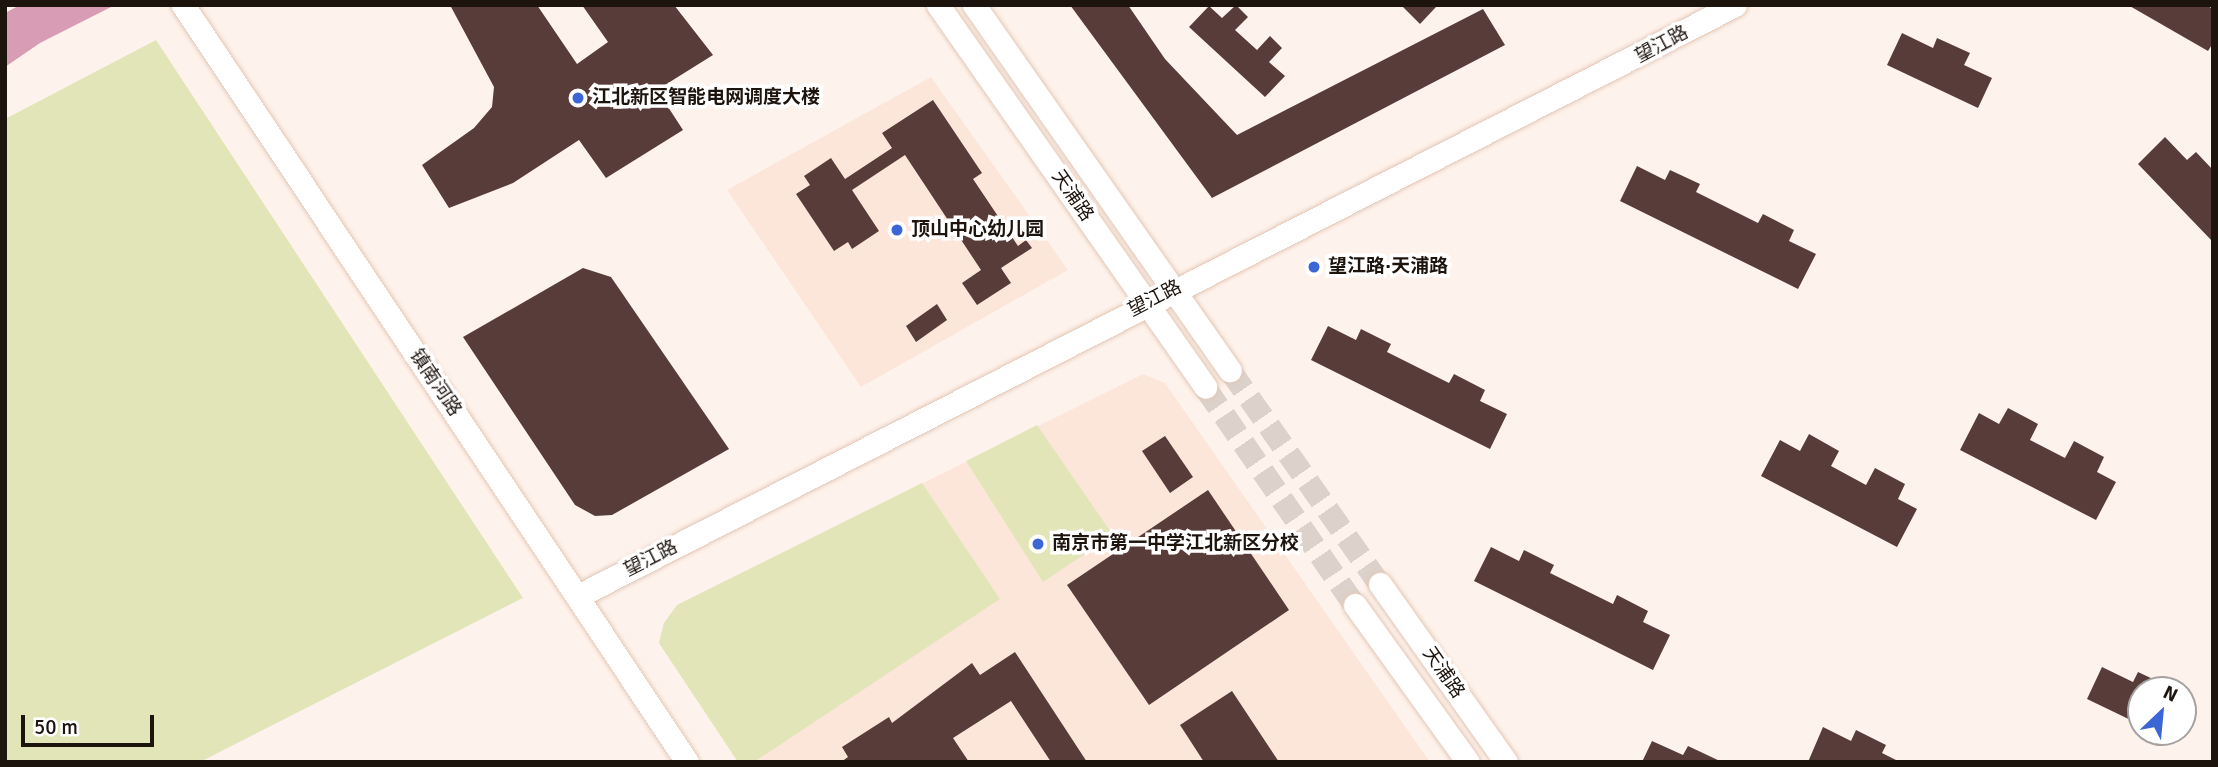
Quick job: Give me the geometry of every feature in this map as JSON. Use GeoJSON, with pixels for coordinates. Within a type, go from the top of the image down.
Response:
{"type":"FeatureCollection","features":[{"type":"Feature","properties":{"kind":"street","name":"镇南河路"},"geometry":{"type":"LineString","coordinates":[[183,5],[687,762]]}},
{"type":"Feature","properties":{"kind":"street","name":"天浦路"},"geometry":{"type":"LineString","coordinates":[[938,5],[1205,387]]}},
{"type":"Feature","properties":{"kind":"street","name":"天浦路"},"geometry":{"type":"LineString","coordinates":[[974,5],[1230,370]]}},
{"type":"Feature","properties":{"kind":"street","name":"望江路"},"geometry":{"type":"LineString","coordinates":[[578,597],[1175,288],[1470,144],[1735,5]]}},
{"type":"Feature","properties":{"kind":"street","name":"天浦路"},"geometry":{"type":"LineString","coordinates":[[1380,584],[1506,762]]}},
{"type":"Feature","properties":{"kind":"street","name":"天浦路"},"geometry":{"type":"LineString","coordinates":[[1355,605],[1468,762]]}},
{"type":"Feature","properties":{"kind":"shaded area"},"geometry":{"type":"Polygon","coordinates":[[[20,5],[115,5],[40,43],[5,67],[5,13],[20,5]]]}},
{"type":"Feature","properties":{"kind":"shaded area","name":"顶山中心幼儿园"},"geometry":{"type":"Polygon","coordinates":[[[931,77],[1068,270],[861,387],[727,190],[931,77]]]}},
{"type":"Feature","properties":{"kind":"shaded area","name":"南京市第一中学江北新区分校"},"geometry":{"type":"Polygon","coordinates":[[[1143,374],[1165,383],[1430,762],[738,762],[659,643],[664,623],[677,605],[1143,374]]]}},
{"type":"Feature","properties":{"kind":"green space"},"geometry":{"type":"Polygon","coordinates":[[[156,40],[523,598],[200,762],[5,762],[5,119],[156,40]]]}},
{"type":"Feature","properties":{"kind":"green space"},"geometry":{"type":"Polygon","coordinates":[[[1037,425],[1113,535],[1043,582],[966,461],[1037,425]]]}},
{"type":"Feature","properties":{"kind":"green space"},"geometry":{"type":"Polygon","coordinates":[[[922,483],[1000,599],[754,762],[738,762],[659,643],[664,623],[677,605],[922,483]]]}},
{"type":"Feature","properties":{"kind":"building","name":"江北新区智能电网调度大楼"},"geometry":{"type":"Polygon","coordinates":[[[450,5],[537,5],[577,64],[608,42],[582,5],[674,5],[713,55],[657,90],[683,130],[606,178],[579,140],[513,183],[449,208],[422,165],[474,128],[492,107],[494,87],[450,5]]]}},
{"type":"Feature","properties":{"kind":"building"},"geometry":{"type":"Polygon","coordinates":[[[1070,5],[1128,5],[1165,59],[1237,135],[1483,9],[1505,45],[1212,198],[1070,5]]]}},
{"type":"Feature","properties":{"kind":"building"},"geometry":{"type":"Polygon","coordinates":[[[1236,5],[1248,17],[1235,30],[1257,50],[1270,36],[1282,48],[1269,62],[1285,76],[1265,97],[1189,27],[1209,6],[1222,18],[1236,5]]]}},
{"type":"Feature","properties":{"kind":"building"},"geometry":{"type":"Polygon","coordinates":[[[1401,5],[1434,5],[1436,7],[1420,24],[1401,5]]]}},
{"type":"Feature","properties":{"kind":"building"},"geometry":{"type":"Polygon","coordinates":[[[2128,5],[2206,5],[2213,9],[2213,43],[2208,51],[2128,5]]]}},
{"type":"Feature","properties":{"kind":"building"},"geometry":{"type":"Polygon","coordinates":[[[1902,33],[1933,48],[1937,38],[1970,53],[1964,65],[1992,78],[1978,108],[1887,65],[1902,33]]]}},
{"type":"Feature","properties":{"kind":"building"},"geometry":{"type":"Polygon","coordinates":[[[933,100],[982,173],[973,179],[1018,246],[1026,240],[1032,248],[1001,268],[1011,283],[977,305],[962,283],[981,270],[905,155],[852,190],[879,231],[852,249],[848,242],[834,251],[796,194],[810,185],[804,176],[831,158],[845,179],[892,148],[882,133],[933,100]]]}},
{"type":"Feature","properties":{"kind":"building"},"geometry":{"type":"Polygon","coordinates":[[[2165,137],[2187,160],[2196,152],[2213,170],[2213,242],[2138,164],[2165,137]]]}},
{"type":"Feature","properties":{"kind":"building"},"geometry":{"type":"Polygon","coordinates":[[[1637,166],[1665,180],[1670,170],[1700,184],[1696,192],[1758,223],[1763,214],[1794,230],[1789,241],[1816,254],[1798,289],[1620,201],[1637,166]]]}},
{"type":"Feature","properties":{"kind":"building"},"geometry":{"type":"Polygon","coordinates":[[[583,268],[611,277],[729,449],[612,515],[595,516],[575,505],[463,337],[583,268]]]}},
{"type":"Feature","properties":{"kind":"building"},"geometry":{"type":"Polygon","coordinates":[[[937,304],[947,320],[916,342],[906,326],[937,304]]]}},
{"type":"Feature","properties":{"kind":"building"},"geometry":{"type":"Polygon","coordinates":[[[1328,326],[1356,340],[1361,329],[1391,344],[1387,352],[1449,383],[1454,374],[1485,390],[1480,401],[1507,414],[1490,449],[1311,360],[1328,326]]]}},
{"type":"Feature","properties":{"kind":"building"},"geometry":{"type":"Polygon","coordinates":[[[2008,408],[2038,424],[2030,440],[2065,458],[2074,441],[2104,457],[2097,472],[2116,482],[2096,520],[1960,450],[1979,413],[1999,424],[2008,408]]]}},
{"type":"Feature","properties":{"kind":"building"},"geometry":{"type":"Polygon","coordinates":[[[1809,434],[1839,451],[1831,466],[1866,485],[1875,468],[1905,484],[1898,499],[1917,509],[1897,547],[1761,476],[1780,440],[1800,451],[1809,434]]]}},
{"type":"Feature","properties":{"kind":"building"},"geometry":{"type":"Polygon","coordinates":[[[1165,436],[1193,477],[1170,493],[1142,451],[1165,436]]]}},
{"type":"Feature","properties":{"kind":"building"},"geometry":{"type":"Polygon","coordinates":[[[1208,490],[1289,610],[1149,705],[1067,585],[1208,490]]]}},
{"type":"Feature","properties":{"kind":"building"},"geometry":{"type":"Polygon","coordinates":[[[1491,547],[1519,561],[1524,550],[1554,565],[1550,573],[1613,604],[1617,595],[1648,611],[1643,622],[1670,635],[1653,670],[1474,581],[1491,547]]]}},
{"type":"Feature","properties":{"kind":"building"},"geometry":{"type":"Polygon","coordinates":[[[1015,652],[1087,762],[1051,762],[1011,701],[953,738],[969,762],[841,762],[848,757],[842,747],[889,717],[892,723],[972,663],[980,675],[1015,652]]]}},
{"type":"Feature","properties":{"kind":"building"},"geometry":{"type":"Polygon","coordinates":[[[2102,667],[2127,679],[2127,718],[2087,699],[2102,667]]]}},
{"type":"Feature","properties":{"kind":"building"},"geometry":{"type":"Polygon","coordinates":[[[1232,691],[1279,762],[1204,762],[1180,725],[1232,691]]]}},
{"type":"Feature","properties":{"kind":"building"},"geometry":{"type":"Polygon","coordinates":[[[1823,727],[1851,741],[1856,730],[1886,745],[1882,753],[1900,762],[1808,762],[1823,727]]]}},
{"type":"Feature","properties":{"kind":"building"},"geometry":{"type":"Polygon","coordinates":[[[1652,741],[1683,755],[1688,746],[1722,762],[1642,762],[1652,741]]]}},
{"type":"Feature","properties":{"kind":"tunnel"},"geometry":{"type":"LineString","coordinates":[[1230,370],[1380,584]]}},
{"type":"Feature","properties":{"kind":"tunnel"},"geometry":{"type":"LineString","coordinates":[[1205,387],[1355,605]]}},
{"type":"Feature","properties":{"kind":"place","name":"江北新区智能电网调度大楼"},"geometry":{"type":"Point","coordinates":[578,98]}},
{"type":"Feature","properties":{"kind":"place","name":"顶山中心幼儿园"},"geometry":{"type":"Point","coordinates":[897,230]}},
{"type":"Feature","properties":{"kind":"place","name":"望江路·天浦路"},"geometry":{"type":"Point","coordinates":[1314,267]}},
{"type":"Feature","properties":{"kind":"place","name":"南京市第一中学江北新区分校"},"geometry":{"type":"Point","coordinates":[1038,544]}}]}
